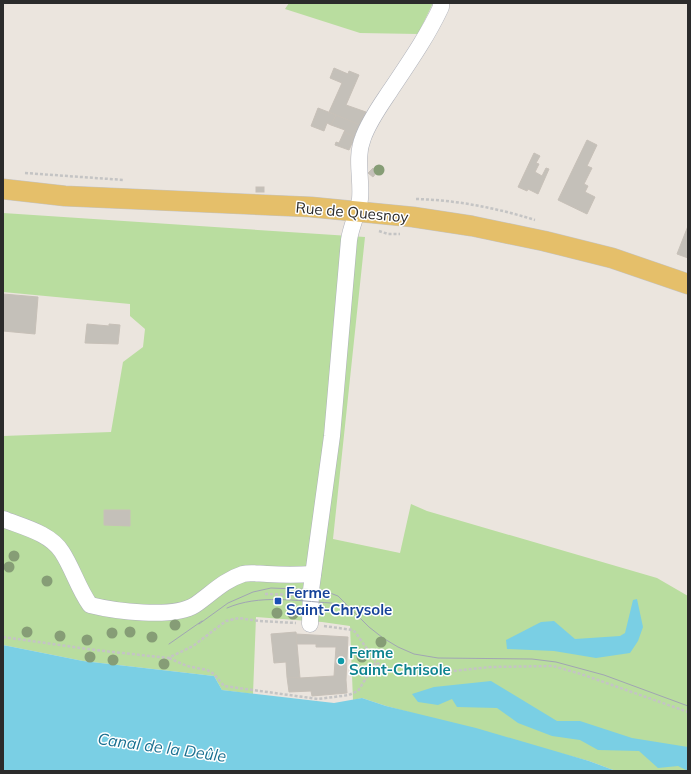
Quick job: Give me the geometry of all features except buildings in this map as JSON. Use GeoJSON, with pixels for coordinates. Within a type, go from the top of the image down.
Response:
{"type":"FeatureCollection","features":[{"type":"Feature","properties":{"kind":"main road","name":"Rue de Quesnoy"},"geometry":{"type":"LineString","coordinates":[[4,189],[65,196],[289,206],[413,216],[521,236],[612,258],[688,284]]}},
{"type":"Feature","properties":{"kind":"street"},"geometry":{"type":"LineString","coordinates":[[310,624],[310,602],[313,574],[332,436],[349,240],[351,226],[360,198],[359,159],[363,138],[378,108],[427,33],[441,7],[441,3]]}},
{"type":"Feature","properties":{"kind":"street"},"geometry":{"type":"LineString","coordinates":[[3,519],[41,533],[49,539],[62,551],[82,594],[90,605],[99,607],[136,613],[173,611],[193,606],[217,587],[244,573],[291,575],[313,574]]}},
{"type":"Feature","properties":{"kind":"path"},"geometry":{"type":"LineString","coordinates":[[266,594],[299,595]]}},
{"type":"Feature","properties":{"kind":"path"},"geometry":{"type":"LineString","coordinates":[[168,658],[193,646],[226,621],[233,619],[239,618],[259,621],[310,624],[353,630],[376,662],[392,672],[405,675],[490,667],[553,666],[588,676],[688,712]]}},
{"type":"Feature","properties":{"kind":"path"},"geometry":{"type":"LineString","coordinates":[[3,636],[95,650],[168,658],[187,666],[207,670],[214,674],[224,686],[318,699],[349,695],[358,691],[376,662]]}},
{"type":"Feature","properties":{"kind":"green space"},"geometry":{"type":"Polygon","coordinates":[[[289,3],[433,3],[418,34],[360,33],[285,9],[289,3]]]}},
{"type":"Feature","properties":{"kind":"green space"},"geometry":{"type":"Polygon","coordinates":[[[3,213],[365,237],[333,539],[400,553],[411,504],[427,511],[657,578],[688,596],[688,771],[616,771],[589,761],[386,706],[362,698],[353,700],[350,626],[322,622],[256,617],[253,694],[222,690],[214,676],[83,661],[3,645],[3,436],[111,432],[123,362],[143,347],[145,329],[130,316],[130,304],[3,292],[3,213]]]}},
{"type":"Feature","properties":{"kind":"water"},"geometry":{"type":"Polygon","coordinates":[[[637,599],[643,627],[638,641],[630,653],[596,658],[554,651],[507,649],[506,640],[541,622],[554,621],[575,639],[620,636],[625,633],[633,600],[637,599]]]}},
{"type":"Feature","properties":{"kind":"water","name":"Canal de la Deûle"},"geometry":{"type":"Polygon","coordinates":[[[3,645],[83,661],[214,676],[222,690],[334,703],[362,698],[386,706],[476,728],[589,761],[616,771],[3,771],[3,645]]]}},
{"type":"Feature","properties":{"kind":"water"},"geometry":{"type":"Polygon","coordinates":[[[491,681],[557,721],[580,721],[632,738],[688,747],[688,771],[678,766],[658,768],[639,751],[598,750],[580,740],[552,736],[518,723],[497,708],[457,707],[452,699],[438,705],[418,702],[412,694],[434,687],[491,681]]]}},
{"type":"Feature","properties":{"kind":"tram line"},"geometry":{"type":"LineString","coordinates":[[199,624],[228,603],[253,592],[271,588],[322,590],[338,596],[369,627],[383,638],[414,654],[438,658],[532,659],[556,662],[604,675],[688,706]]}},
{"type":"Feature","properties":{"kind":"tram line"},"geometry":{"type":"LineString","coordinates":[[227,608],[252,601],[292,600],[331,603],[349,609]]}},
{"type":"Feature","properties":{"kind":"tram line"},"geometry":{"type":"LineString","coordinates":[[169,644],[202,621]]}},
{"type":"Feature","properties":{"kind":"place","name":"Ferme Saint-Chrysole"},"geometry":{"type":"Point","coordinates":[278,601]}},
{"type":"Feature","properties":{"kind":"place","name":"Ferme Saint-Chrisole"},"geometry":{"type":"Point","coordinates":[341,661]}}]}
